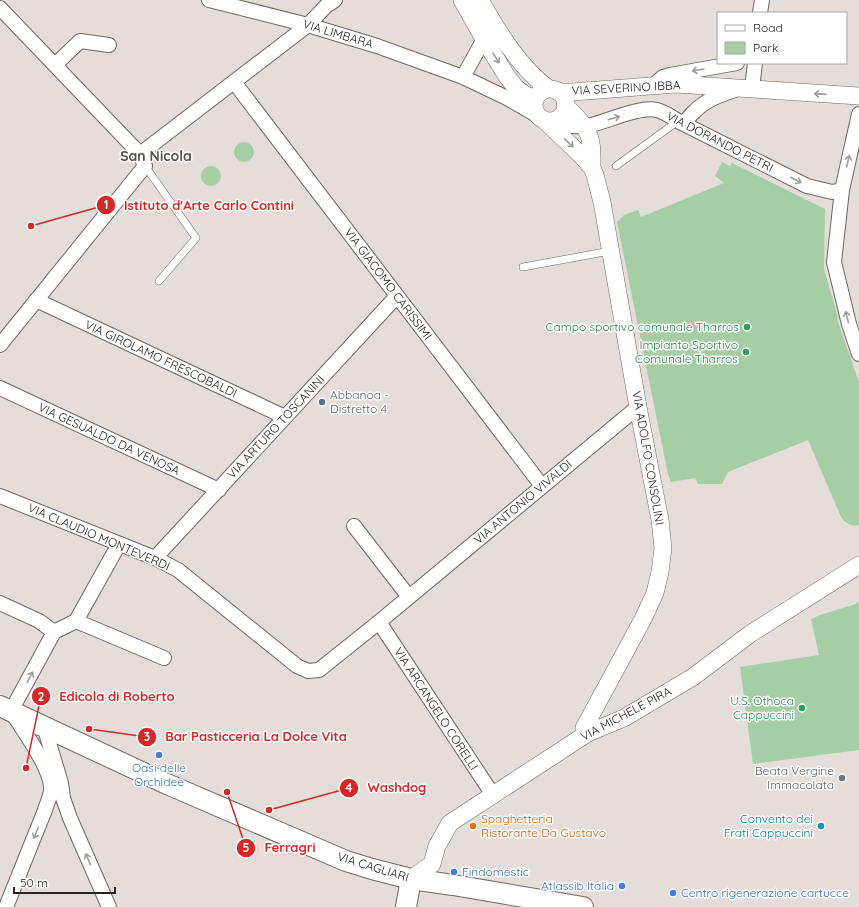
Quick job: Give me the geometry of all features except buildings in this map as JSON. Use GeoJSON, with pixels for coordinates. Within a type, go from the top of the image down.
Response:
{"type":"FeatureCollection","features":[{"type":"Feature","properties":{"kind":"main road","name":"VIA CAGLIARI"},"geometry":{"type":"LineString","coordinates":[[6,709],[167,784],[346,861],[411,879],[583,907]]}},
{"type":"Feature","properties":{"kind":"main road"},"geometry":{"type":"LineString","coordinates":[[406,907],[411,879]]}},
{"type":"Feature","properties":{"kind":"street","name":"VIA LIMBARA"},"geometry":{"type":"LineString","coordinates":[[209,0],[308,25],[377,46],[463,77],[540,112]]}},
{"type":"Feature","properties":{"kind":"street"},"geometry":{"type":"LineString","coordinates":[[0,345],[142,160],[234,82],[308,25],[326,6],[335,0]]}},
{"type":"Feature","properties":{"kind":"street","name":"VIA DORANDO PETRI"},"geometry":{"type":"LineString","coordinates":[[462,0],[506,75],[516,88],[524,94],[540,112],[571,126],[590,125],[640,110],[656,110],[806,186],[832,192],[842,190]]}},
{"type":"Feature","properties":{"kind":"street"},"geometry":{"type":"LineString","coordinates":[[480,0],[503,39],[521,63],[539,82],[557,96],[564,111],[558,118],[553,120],[540,112],[540,92],[557,96]]}},
{"type":"Feature","properties":{"kind":"street"},"geometry":{"type":"LineString","coordinates":[[760,12],[762,0]]}},
{"type":"Feature","properties":{"kind":"street"},"geometry":{"type":"LineString","coordinates":[[0,8],[142,160]]}},
{"type":"Feature","properties":{"kind":"street"},"geometry":{"type":"LineString","coordinates":[[463,77],[484,39]]}},
{"type":"Feature","properties":{"kind":"street"},"geometry":{"type":"LineString","coordinates":[[55,66],[80,41],[109,45]]}},
{"type":"Feature","properties":{"kind":"street"},"geometry":{"type":"LineString","coordinates":[[654,85],[663,77],[670,74],[731,64]]}},
{"type":"Feature","properties":{"kind":"street"},"geometry":{"type":"LineString","coordinates":[[747,89],[755,64]]}},
{"type":"Feature","properties":{"kind":"street","name":"VIA GIACOMO CARISSIMI"},"geometry":{"type":"LineString","coordinates":[[234,82],[542,486]]}},
{"type":"Feature","properties":{"kind":"street","name":"VIA SEVERINO IBBA"},"geometry":{"type":"LineString","coordinates":[[557,96],[573,92],[676,84],[859,96]]}},
{"type":"Feature","properties":{"kind":"street","name":"VIA SEVERINO IBBA"},"geometry":{"type":"LineString","coordinates":[[681,123],[705,102],[719,95],[747,89]]}},
{"type":"Feature","properties":{"kind":"street","name":"VIA ADOLFO CONSOLINI"},"geometry":{"type":"LineString","coordinates":[[557,96],[583,125],[588,133],[592,149],[592,168]]}},
{"type":"Feature","properties":{"kind":"street","name":"VIA ADOLFO CONSOLINI"},"geometry":{"type":"LineString","coordinates":[[540,112],[582,156],[592,168],[595,175],[602,202],[611,251],[638,407],[660,520],[663,548],[660,572],[655,593],[643,619],[584,728],[588,733]]}},
{"type":"Feature","properties":{"kind":"street"},"geometry":{"type":"LineString","coordinates":[[859,114],[842,190],[834,262],[849,324],[859,354]]}},
{"type":"Feature","properties":{"kind":"street","name":"VIA ARTURO TOSCANINI"},"geometry":{"type":"LineString","coordinates":[[155,558],[397,296]]}},
{"type":"Feature","properties":{"kind":"street","name":"VIA GIROLAMO FRESCOBALDI"},"geometry":{"type":"LineString","coordinates":[[36,300],[285,417]]}},
{"type":"Feature","properties":{"kind":"street","name":"VIA GESUALDO DA VENOSA"},"geometry":{"type":"LineString","coordinates":[[0,388],[218,490]]}},
{"type":"Feature","properties":{"kind":"street","name":"VIA ANTONIO VIVALDI"},"geometry":{"type":"LineString","coordinates":[[308,671],[319,670],[379,622],[638,407]]}},
{"type":"Feature","properties":{"kind":"street","name":"VIA CLAUDIO MONTEVERDI"},"geometry":{"type":"LineString","coordinates":[[0,496],[155,558],[178,570],[297,666],[308,671]]}},
{"type":"Feature","properties":{"kind":"street"},"geometry":{"type":"LineString","coordinates":[[354,526],[409,597]]}},
{"type":"Feature","properties":{"kind":"street"},"geometry":{"type":"LineString","coordinates":[[6,907],[47,803],[51,788],[48,774],[42,760],[6,709],[54,632],[76,621],[119,544]]}},
{"type":"Feature","properties":{"kind":"street","name":"VIA MICHELE PIRA"},"geometry":{"type":"LineString","coordinates":[[411,879],[432,864],[437,846],[450,823],[588,733],[624,718],[693,677],[750,634],[859,565]]}},
{"type":"Feature","properties":{"kind":"street"},"geometry":{"type":"LineString","coordinates":[[0,603],[38,620],[54,632]]}},
{"type":"Feature","properties":{"kind":"street"},"geometry":{"type":"LineString","coordinates":[[76,621],[164,658]]}},
{"type":"Feature","properties":{"kind":"street","name":"VIA ARCANGELO CORELLI"},"geometry":{"type":"LineString","coordinates":[[379,622],[493,795]]}},
{"type":"Feature","properties":{"kind":"street"},"geometry":{"type":"LineString","coordinates":[[32,744],[34,731],[44,726],[61,783],[63,798],[70,818],[109,907]]}},
{"type":"Feature","properties":{"kind":"street"},"geometry":{"type":"LineString","coordinates":[[47,803],[54,810],[70,818]]}},
{"type":"Feature","properties":{"kind":"lane"},"geometry":{"type":"LineString","coordinates":[[616,166],[681,123]]}},
{"type":"Feature","properties":{"kind":"lane"},"geometry":{"type":"LineString","coordinates":[[142,160],[196,238],[159,281]]}},
{"type":"Feature","properties":{"kind":"lane"},"geometry":{"type":"LineString","coordinates":[[523,267],[611,251]]}},
{"type":"Feature","properties":{"kind":"green space"},"geometry":{"type":"Polygon","coordinates":[[[244,142],[251,145],[254,152],[251,159],[244,162],[237,159],[234,152],[237,145],[244,142]]]}},
{"type":"Feature","properties":{"kind":"green space","name":"Campo sportivo comunale Tharros"},"geometry":{"type":"Polygon","coordinates":[[[722,162],[730,166],[732,163],[825,209],[824,269],[838,322],[859,382],[859,525],[848,524],[841,517],[808,440],[728,472],[722,484],[698,484],[695,478],[671,482],[668,474],[617,222],[624,215],[638,210],[641,217],[724,183],[715,176],[722,162]]]}},
{"type":"Feature","properties":{"kind":"green space"},"geometry":{"type":"Polygon","coordinates":[[[211,166],[218,169],[221,176],[218,183],[211,186],[204,183],[201,176],[204,169],[211,166]]]}},
{"type":"Feature","properties":{"kind":"green space","name":"U.S. Othoca Cappuccini"},"geometry":{"type":"Polygon","coordinates":[[[859,602],[859,750],[753,764],[740,667],[819,655],[811,619],[859,602]]]}},
{"type":"Feature","properties":{"kind":"place","name":"Istituto d'Arte Carlo Contini"},"geometry":{"type":"Point","coordinates":[31,226]}},
{"type":"Feature","properties":{"kind":"place","name":"Campo sportivo comunale Tharros"},"geometry":{"type":"Point","coordinates":[747,327]}},
{"type":"Feature","properties":{"kind":"place","name":"Impianto Sportivo Comunale Tharros"},"geometry":{"type":"Point","coordinates":[746,352]}},
{"type":"Feature","properties":{"kind":"place","name":"Abbanoa - Distretto 4"},"geometry":{"type":"Point","coordinates":[322,402]}},
{"type":"Feature","properties":{"kind":"place","name":"U.S. Othoca Cappuccini"},"geometry":{"type":"Point","coordinates":[802,708]}},
{"type":"Feature","properties":{"kind":"place","name":"Bar Pasticceria La Dolce Vita"},"geometry":{"type":"Point","coordinates":[89,729]}},
{"type":"Feature","properties":{"kind":"place","name":"Oasi delle Orchidee"},"geometry":{"type":"Point","coordinates":[159,755]}},
{"type":"Feature","properties":{"kind":"place","name":"Edicola di Roberto"},"geometry":{"type":"Point","coordinates":[26,768]}},
{"type":"Feature","properties":{"kind":"place","name":"Beata Vergine Immacolata"},"geometry":{"type":"Point","coordinates":[842,778]}},
{"type":"Feature","properties":{"kind":"place","name":"Ferragri"},"geometry":{"type":"Point","coordinates":[227,792]}},
{"type":"Feature","properties":{"kind":"place","name":"Washdog"},"geometry":{"type":"Point","coordinates":[269,810]}},
{"type":"Feature","properties":{"kind":"place","name":"Spaghetteria Ristorante Da Gustavo"},"geometry":{"type":"Point","coordinates":[473,826]}},
{"type":"Feature","properties":{"kind":"place","name":"Convento dei Frati Cappuccini"},"geometry":{"type":"Point","coordinates":[821,826]}},
{"type":"Feature","properties":{"kind":"place","name":"Findomestic"},"geometry":{"type":"Point","coordinates":[454,872]}},
{"type":"Feature","properties":{"kind":"place","name":"Atlassib Italia"},"geometry":{"type":"Point","coordinates":[622,886]}},
{"type":"Feature","properties":{"kind":"place","name":"Centro rigenerazione cartucce"},"geometry":{"type":"Point","coordinates":[673,893]}},
{"type":"Feature","properties":{"kind":"district","name":"San Nicola"},"geometry":{"type":"Point","coordinates":[156,156]}}]}
